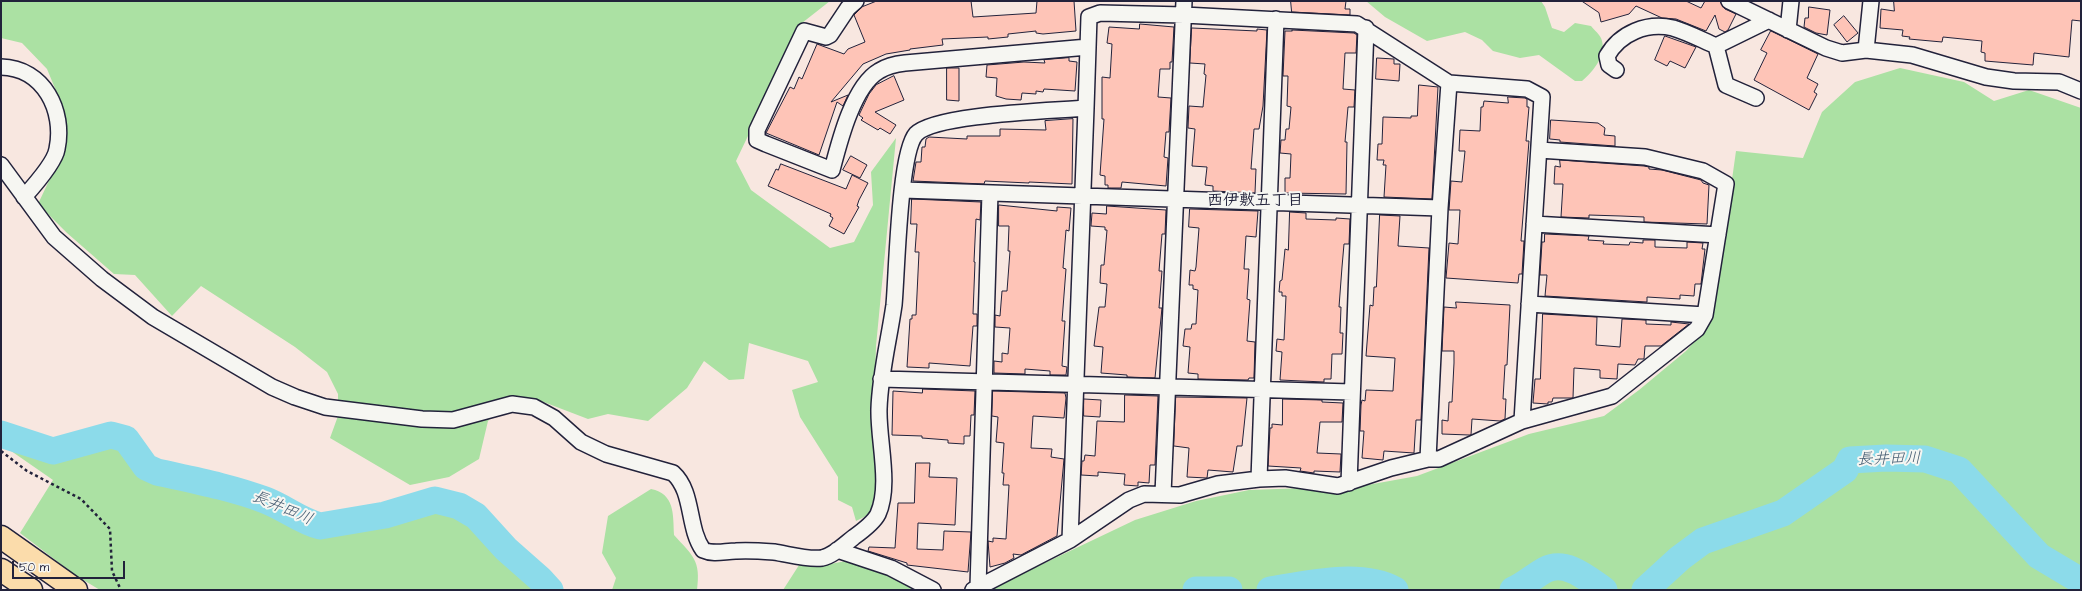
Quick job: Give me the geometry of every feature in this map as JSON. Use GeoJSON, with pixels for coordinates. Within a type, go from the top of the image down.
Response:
{"type":"FeatureCollection","features":[{"type":"Feature","properties":{"kind":"highway"},"geometry":{"type":"LineString","coordinates":[[1,537],[76,590]]}},
{"type":"Feature","properties":{"kind":"highway"},"geometry":{"type":"LineString","coordinates":[[1,570],[31,590]]}},
{"type":"Feature","properties":{"kind":"street"},"geometry":{"type":"LineString","coordinates":[[856,1],[848,8],[830,35],[826,37],[804,31],[757,130],[757,140],[832,170],[842,133],[863,85],[878,71],[890,65],[1088,47]]}},
{"type":"Feature","properties":{"kind":"street"},"geometry":{"type":"LineString","coordinates":[[1729,1],[1826,48],[1842,53],[1866,50],[1919,57],[1986,77],[2014,81],[2058,82],[2081,91]]}},
{"type":"Feature","properties":{"kind":"street"},"geometry":{"type":"LineString","coordinates":[[1788,30],[1791,1]]}},
{"type":"Feature","properties":{"kind":"street"},"geometry":{"type":"LineString","coordinates":[[1866,50],[1870,1]]}},
{"type":"Feature","properties":{"kind":"street"},"geometry":{"type":"LineString","coordinates":[[1163,494],[1184,8]]}},
{"type":"Feature","properties":{"kind":"street"},"geometry":{"type":"LineString","coordinates":[[1070,540],[1089,18],[1100,13],[1184,8],[1276,19],[1356,24],[1366,28],[1449,83],[1527,89],[1542,97],[1522,421]]}},
{"type":"Feature","properties":{"kind":"street"},"geometry":{"type":"LineString","coordinates":[[1259,478],[1276,19]]}},
{"type":"Feature","properties":{"kind":"street"},"geometry":{"type":"LineString","coordinates":[[1616,70],[1609,65],[1607,56],[1614,44],[1632,32],[1649,26],[1673,28],[1716,46],[1769,20]]}},
{"type":"Feature","properties":{"kind":"street"},"geometry":{"type":"LineString","coordinates":[[1349,483],[1366,28]]}},
{"type":"Feature","properties":{"kind":"street"},"geometry":{"type":"LineString","coordinates":[[1716,46],[1726,85],[1756,98]]}},
{"type":"Feature","properties":{"kind":"street"},"geometry":{"type":"LineString","coordinates":[[1,67],[12,67],[27,73],[51,98],[58,116],[57,150],[37,184],[24,197]]}},
{"type":"Feature","properties":{"kind":"street"},"geometry":{"type":"LineString","coordinates":[[1428,459],[1440,208],[1449,83]]}},
{"type":"Feature","properties":{"kind":"street"},"geometry":{"type":"LineString","coordinates":[[1,164],[54,237],[126,298],[153,317],[272,387],[295,397],[325,407],[422,419],[453,420],[512,404],[534,407],[554,418],[581,442],[606,454],[673,473],[679,480],[685,493],[696,537],[703,550],[706,552],[764,551],[823,558],[837,550],[877,515],[883,478],[879,411],[881,379],[894,305],[907,154],[916,135],[930,125],[960,119],[1086,108]]}},
{"type":"Feature","properties":{"kind":"street"},"geometry":{"type":"LineString","coordinates":[[990,193],[975,588],[1070,540],[1129,500],[1144,494],[1180,495],[1218,484],[1259,478],[1285,478],[1338,486],[1391,468],[1428,459],[1439,459],[1522,421],[1612,396],[1697,329],[1705,315],[1726,184],[1703,171],[1645,157],[1539,150]]}},
{"type":"Feature","properties":{"kind":"street"},"geometry":{"type":"LineString","coordinates":[[903,190],[1440,208]]}},
{"type":"Feature","properties":{"kind":"street"},"geometry":{"type":"LineString","coordinates":[[1534,224],[1718,235]]}},
{"type":"Feature","properties":{"kind":"street"},"geometry":{"type":"LineString","coordinates":[[1529,304],[1705,315]]}},
{"type":"Feature","properties":{"kind":"street"},"geometry":{"type":"LineString","coordinates":[[881,379],[1352,392]]}},
{"type":"Feature","properties":{"kind":"street"},"geometry":{"type":"LineString","coordinates":[[837,550],[891,568],[932,590]]}},
{"type":"Feature","properties":{"kind":"path"},"geometry":{"type":"LineString","coordinates":[[1,451],[26,471],[81,499],[110,529],[112,571],[121,590]]}},
{"type":"Feature","properties":{"kind":"green space"},"geometry":{"type":"Polygon","coordinates":[[[1,1],[830,1],[802,23],[736,161],[751,190],[830,248],[854,242],[873,205],[871,172],[896,138],[876,346],[873,438],[879,475],[870,514],[856,521],[852,507],[838,500],[838,477],[800,417],[792,390],[818,382],[808,361],[749,343],[744,379],[729,380],[704,361],[687,388],[648,421],[608,414],[588,419],[541,401],[506,401],[488,421],[479,459],[449,477],[410,485],[330,438],[338,416],[338,394],[327,372],[295,347],[201,286],[172,316],[135,275],[114,274],[67,233],[38,204],[62,153],[63,121],[59,98],[47,69],[22,43],[1,38],[1,1]]]}},
{"type":"Feature","properties":{"kind":"green space"},"geometry":{"type":"Polygon","coordinates":[[[1366,1],[1541,1],[1545,7],[1552,28],[1564,32],[1575,23],[1591,26],[1601,39],[1603,47],[1602,52],[1598,63],[1590,73],[1582,81],[1575,81],[1539,55],[1520,58],[1493,51],[1482,40],[1465,32],[1427,41],[1385,17],[1366,1]]]}},
{"type":"Feature","properties":{"kind":"green space"},"geometry":{"type":"Polygon","coordinates":[[[1900,68],[1964,82],[1994,101],[2029,90],[2081,108],[2081,590],[988,590],[1135,520],[1196,501],[1249,490],[1362,486],[1417,476],[1529,434],[1604,416],[1639,390],[1686,351],[1709,325],[1718,279],[1736,151],[1803,158],[1822,112],[1855,82],[1900,68]]]}},
{"type":"Feature","properties":{"kind":"green space"},"geometry":{"type":"Polygon","coordinates":[[[114,439],[124,444],[140,469],[156,477],[221,492],[258,503],[303,528],[323,530],[393,517],[418,508],[451,509],[468,519],[496,544],[534,590],[100,590],[75,575],[20,533],[53,480],[1,444],[1,440],[30,452],[53,456],[68,453],[100,441],[114,439]]]}},
{"type":"Feature","properties":{"kind":"green space"},"geometry":{"type":"Polygon","coordinates":[[[651,489],[665,495],[669,500],[673,513],[674,535],[691,554],[696,565],[698,572],[697,590],[612,590],[616,578],[602,553],[608,516],[651,489]]]}},
{"type":"Feature","properties":{"kind":"green space"},"geometry":{"type":"Polygon","coordinates":[[[846,561],[865,565],[915,584],[920,590],[783,590],[801,562],[825,565],[846,561]]]}},
{"type":"Feature","properties":{"kind":"building"},"geometry":{"type":"Polygon","coordinates":[[[877,1],[971,1],[973,17],[1036,13],[1037,1],[1074,1],[1076,31],[1043,34],[1036,33],[1036,31],[1008,34],[1008,37],[988,39],[988,37],[942,39],[943,45],[886,54],[863,64],[831,102],[848,95],[843,106],[837,102],[819,155],[766,133],[790,87],[794,89],[799,77],[802,79],[817,44],[844,54],[848,49],[865,42],[854,15],[862,7],[877,1]]]}},
{"type":"Feature","properties":{"kind":"building"},"geometry":{"type":"Polygon","coordinates":[[[1291,1],[1346,1],[1345,9],[1350,9],[1350,15],[1292,12],[1291,1]]]}},
{"type":"Feature","properties":{"kind":"building"},"geometry":{"type":"Polygon","coordinates":[[[1582,1],[1686,1],[1701,8],[1705,1],[1720,1],[1725,9],[1736,14],[1728,30],[1725,32],[1719,29],[1715,15],[1706,31],[1676,19],[1662,18],[1636,6],[1629,14],[1601,22],[1599,13],[1582,1]]]}},
{"type":"Feature","properties":{"kind":"building"},"geometry":{"type":"Polygon","coordinates":[[[1894,1],[2081,1],[2081,21],[2072,20],[2069,57],[2034,53],[2033,65],[1985,61],[1985,53],[1981,52],[1982,41],[1943,37],[1942,42],[1909,39],[1910,37],[1902,36],[1903,30],[1880,28],[1881,9],[1894,11],[1894,1]]]}},
{"type":"Feature","properties":{"kind":"building"},"geometry":{"type":"Polygon","coordinates":[[[1809,7],[1830,10],[1827,35],[1816,33],[1804,27],[1805,18],[1808,18],[1809,7]]]}},
{"type":"Feature","properties":{"kind":"building"},"geometry":{"type":"Polygon","coordinates":[[[1844,16],[1858,33],[1847,42],[1834,25],[1844,16]]]}},
{"type":"Feature","properties":{"kind":"building"},"geometry":{"type":"Polygon","coordinates":[[[1140,24],[1174,27],[1172,62],[1170,62],[1170,69],[1160,69],[1158,97],[1171,98],[1169,132],[1166,132],[1164,157],[1168,158],[1166,186],[1122,182],[1121,188],[1108,188],[1108,185],[1105,185],[1105,176],[1100,175],[1104,119],[1102,119],[1102,77],[1110,78],[1112,44],[1107,43],[1109,27],[1139,29],[1140,24]]]}},
{"type":"Feature","properties":{"kind":"building"},"geometry":{"type":"Polygon","coordinates":[[[1192,28],[1257,31],[1257,29],[1267,30],[1263,106],[1259,129],[1254,129],[1251,169],[1256,169],[1255,193],[1213,191],[1213,186],[1205,185],[1207,167],[1192,166],[1195,129],[1188,128],[1189,106],[1203,107],[1206,75],[1204,74],[1205,64],[1190,63],[1192,28]]]}},
{"type":"Feature","properties":{"kind":"building"},"geometry":{"type":"Polygon","coordinates":[[[1292,30],[1354,33],[1357,35],[1356,53],[1345,53],[1343,89],[1355,90],[1354,107],[1348,107],[1345,142],[1347,142],[1346,194],[1285,193],[1285,178],[1290,178],[1291,154],[1280,153],[1281,140],[1285,140],[1286,129],[1289,129],[1291,107],[1287,106],[1288,76],[1283,76],[1285,31],[1292,30]]]}},
{"type":"Feature","properties":{"kind":"building"},"geometry":{"type":"Polygon","coordinates":[[[1771,31],[1818,54],[1807,78],[1818,84],[1814,92],[1817,94],[1809,110],[1754,80],[1767,53],[1761,50],[1771,31]]]}},
{"type":"Feature","properties":{"kind":"building"},"geometry":{"type":"Polygon","coordinates":[[[1665,36],[1696,47],[1685,68],[1670,61],[1667,66],[1655,60],[1665,36]]]}},
{"type":"Feature","properties":{"kind":"building"},"geometry":{"type":"Polygon","coordinates":[[[1069,58],[1069,61],[1077,62],[1075,91],[1044,89],[1043,92],[1036,91],[1036,94],[1022,93],[1021,100],[1006,99],[996,96],[997,78],[986,77],[987,65],[1024,62],[1045,63],[1044,60],[1069,58]]]}},
{"type":"Feature","properties":{"kind":"building"},"geometry":{"type":"Polygon","coordinates":[[[1377,58],[1394,59],[1394,64],[1400,64],[1399,81],[1376,79],[1377,58]]]}},
{"type":"Feature","properties":{"kind":"building"},"geometry":{"type":"Polygon","coordinates":[[[947,68],[959,68],[959,101],[947,100],[947,68]]]}},
{"type":"Feature","properties":{"kind":"building"},"geometry":{"type":"Polygon","coordinates":[[[894,76],[904,100],[875,112],[896,125],[890,134],[880,128],[878,130],[861,120],[863,118],[859,115],[869,94],[876,85],[894,76]]]}},
{"type":"Feature","properties":{"kind":"building"},"geometry":{"type":"Polygon","coordinates":[[[1419,85],[1438,87],[1432,199],[1384,197],[1386,165],[1383,165],[1384,160],[1377,160],[1378,144],[1382,144],[1383,117],[1411,118],[1411,116],[1417,116],[1419,85]]]}},
{"type":"Feature","properties":{"kind":"building"},"geometry":{"type":"Polygon","coordinates":[[[1508,97],[1525,98],[1527,99],[1527,107],[1529,107],[1526,141],[1529,141],[1521,241],[1524,241],[1522,274],[1519,274],[1518,283],[1446,278],[1449,243],[1458,244],[1460,210],[1449,210],[1451,181],[1462,182],[1465,151],[1459,151],[1460,130],[1480,131],[1481,107],[1483,107],[1484,101],[1508,103],[1508,97]]]}},
{"type":"Feature","properties":{"kind":"building"},"geometry":{"type":"Polygon","coordinates":[[[1073,119],[1072,184],[985,181],[984,184],[913,181],[916,162],[921,162],[922,147],[925,147],[926,139],[929,137],[967,139],[967,136],[1000,136],[1000,129],[1046,130],[1045,121],[1073,119]]]}},
{"type":"Feature","properties":{"kind":"building"},"geometry":{"type":"Polygon","coordinates":[[[1551,120],[1598,123],[1605,128],[1604,135],[1615,136],[1615,146],[1560,142],[1560,140],[1550,139],[1551,120]]]}},
{"type":"Feature","properties":{"kind":"building"},"geometry":{"type":"Polygon","coordinates":[[[851,156],[867,165],[860,178],[843,170],[851,156]]]}},
{"type":"Feature","properties":{"kind":"building"},"geometry":{"type":"Polygon","coordinates":[[[1560,160],[1644,166],[1649,167],[1649,169],[1662,170],[1701,180],[1703,183],[1709,185],[1707,224],[1644,222],[1644,217],[1589,215],[1589,218],[1561,217],[1563,184],[1554,184],[1555,166],[1560,167],[1560,160]]]}},
{"type":"Feature","properties":{"kind":"building"},"geometry":{"type":"Polygon","coordinates":[[[781,164],[846,189],[852,175],[868,183],[859,200],[857,206],[859,207],[844,234],[829,226],[833,218],[830,216],[831,214],[768,186],[776,169],[778,170],[781,164]]]}},
{"type":"Feature","properties":{"kind":"building"},"geometry":{"type":"Polygon","coordinates":[[[912,199],[981,202],[980,220],[976,219],[974,262],[973,314],[977,314],[977,326],[973,326],[970,366],[929,363],[929,368],[907,367],[910,319],[912,319],[912,315],[916,315],[919,252],[915,252],[917,224],[911,224],[912,199]]]}},
{"type":"Feature","properties":{"kind":"building"},"geometry":{"type":"Polygon","coordinates":[[[999,205],[1057,211],[1057,207],[1071,208],[1069,231],[1066,230],[1063,268],[1066,269],[1062,321],[1065,321],[1062,366],[1067,367],[1066,375],[1050,375],[1050,371],[1025,369],[1025,374],[994,373],[994,361],[1002,362],[1002,353],[1008,354],[1010,328],[995,327],[995,315],[1000,316],[1002,291],[1007,291],[1010,251],[1008,251],[1009,226],[999,226],[999,205]]]}},
{"type":"Feature","properties":{"kind":"building"},"geometry":{"type":"Polygon","coordinates":[[[1107,206],[1166,210],[1165,234],[1162,234],[1159,271],[1162,271],[1159,308],[1162,308],[1155,378],[1127,377],[1127,375],[1101,373],[1103,347],[1094,346],[1099,307],[1105,307],[1107,284],[1100,283],[1101,265],[1104,265],[1107,230],[1105,230],[1105,227],[1091,226],[1092,213],[1106,214],[1107,206]]]}},
{"type":"Feature","properties":{"kind":"building"},"geometry":{"type":"Polygon","coordinates":[[[1190,209],[1258,211],[1256,237],[1246,236],[1244,269],[1249,269],[1247,299],[1250,300],[1247,341],[1255,342],[1254,378],[1249,378],[1248,380],[1198,379],[1198,374],[1188,373],[1190,347],[1183,346],[1185,329],[1191,329],[1192,324],[1196,324],[1198,290],[1193,289],[1193,285],[1189,285],[1190,270],[1195,271],[1196,267],[1199,228],[1189,227],[1190,209]]]}},
{"type":"Feature","properties":{"kind":"building"},"geometry":{"type":"Polygon","coordinates":[[[1290,212],[1306,213],[1306,219],[1350,219],[1349,244],[1344,244],[1339,307],[1341,307],[1340,333],[1343,333],[1342,354],[1332,354],[1331,379],[1324,379],[1324,382],[1280,380],[1282,352],[1276,351],[1277,339],[1284,340],[1286,296],[1282,296],[1282,292],[1279,292],[1280,281],[1282,280],[1285,249],[1288,250],[1290,212]]]}},
{"type":"Feature","properties":{"kind":"building"},"geometry":{"type":"Polygon","coordinates":[[[1380,215],[1400,216],[1398,246],[1429,248],[1421,420],[1416,420],[1414,453],[1384,451],[1383,460],[1362,458],[1364,431],[1360,431],[1361,405],[1362,400],[1365,401],[1366,390],[1393,391],[1395,358],[1366,356],[1370,305],[1373,306],[1374,287],[1376,287],[1380,215]]]}},
{"type":"Feature","properties":{"kind":"building"},"geometry":{"type":"Polygon","coordinates":[[[1545,234],[1589,236],[1588,240],[1604,241],[1603,244],[1629,245],[1630,242],[1643,243],[1643,240],[1655,240],[1655,247],[1687,248],[1687,242],[1703,243],[1702,249],[1705,249],[1701,284],[1695,284],[1694,296],[1680,295],[1680,299],[1647,297],[1647,302],[1545,296],[1547,275],[1540,275],[1542,242],[1544,242],[1545,234]]]}},
{"type":"Feature","properties":{"kind":"building"},"geometry":{"type":"Polygon","coordinates":[[[1456,302],[1510,305],[1507,365],[1505,365],[1503,399],[1506,399],[1505,419],[1500,421],[1472,419],[1471,435],[1442,434],[1442,420],[1448,421],[1449,402],[1452,402],[1454,363],[1454,351],[1442,351],[1444,307],[1456,308],[1456,302]]]}},
{"type":"Feature","properties":{"kind":"building"},"geometry":{"type":"Polygon","coordinates":[[[1543,314],[1597,317],[1596,345],[1620,347],[1622,319],[1646,320],[1646,324],[1671,325],[1671,322],[1689,324],[1661,346],[1645,346],[1644,359],[1638,359],[1635,365],[1618,364],[1617,379],[1600,378],[1600,370],[1574,368],[1573,398],[1553,398],[1552,402],[1548,402],[1548,404],[1533,403],[1535,379],[1540,379],[1543,314]]]}},
{"type":"Feature","properties":{"kind":"building"},"geometry":{"type":"Polygon","coordinates":[[[923,389],[975,391],[974,415],[971,415],[970,436],[964,436],[964,444],[948,443],[948,440],[922,438],[922,436],[892,435],[893,391],[922,393],[923,389]]]}},
{"type":"Feature","properties":{"kind":"building"},"geometry":{"type":"Polygon","coordinates":[[[993,391],[1065,393],[1066,398],[1064,418],[1033,416],[1031,448],[1052,449],[1051,457],[1064,459],[1057,536],[1021,555],[1013,554],[1014,558],[1005,563],[990,567],[988,541],[993,542],[993,538],[1006,539],[1009,485],[1003,485],[1004,473],[1002,473],[1004,443],[996,442],[998,417],[992,416],[993,391]]]}},
{"type":"Feature","properties":{"kind":"building"},"geometry":{"type":"Polygon","coordinates":[[[1125,395],[1158,396],[1155,465],[1150,465],[1149,483],[1138,482],[1138,486],[1124,485],[1125,474],[1098,472],[1098,476],[1081,475],[1082,461],[1084,461],[1085,455],[1095,456],[1097,421],[1124,422],[1125,395]]]}},
{"type":"Feature","properties":{"kind":"building"},"geometry":{"type":"Polygon","coordinates":[[[1176,397],[1247,398],[1242,446],[1237,446],[1233,472],[1208,470],[1207,478],[1187,477],[1189,448],[1174,446],[1176,397]]]}},
{"type":"Feature","properties":{"kind":"building"},"geometry":{"type":"Polygon","coordinates":[[[1084,399],[1101,400],[1100,417],[1084,416],[1084,399]]]}},
{"type":"Feature","properties":{"kind":"building"},"geometry":{"type":"Polygon","coordinates":[[[1283,399],[1322,400],[1322,402],[1343,403],[1342,422],[1320,422],[1317,453],[1341,454],[1340,472],[1314,471],[1314,473],[1300,471],[1301,468],[1268,466],[1270,428],[1272,428],[1272,424],[1282,425],[1283,399]]]}},
{"type":"Feature","properties":{"kind":"building"},"geometry":{"type":"Polygon","coordinates":[[[916,463],[930,463],[929,477],[957,478],[955,525],[918,523],[917,549],[943,550],[944,531],[971,532],[968,572],[907,565],[907,563],[868,551],[869,547],[895,548],[898,503],[914,503],[916,463]]]}},
{"type":"Feature","properties":{"kind":"waterway","name":"長井田川"},"geometry":{"type":"LineString","coordinates":[[1,434],[53,451],[111,435],[126,439],[146,467],[157,472],[252,495],[272,503],[306,521],[320,526],[385,515],[435,500],[459,506],[476,516],[506,549],[540,579],[550,590]]}},
{"type":"Feature","properties":{"kind":"waterway","name":"長井田川"},"geometry":{"type":"LineString","coordinates":[[1645,590],[1680,558],[1703,541],[1783,513],[1845,470],[1850,460],[1886,458],[1925,459],[1959,470],[2039,556],[2081,581]]}},
{"type":"Feature","properties":{"kind":"waterway","name":"長井田川"},"geometry":{"type":"LineString","coordinates":[[1513,590],[1522,586],[1545,570],[1553,567],[1561,567],[1576,572],[1604,590]]}},
{"type":"Feature","properties":{"kind":"waterway","name":"長井田川"},"geometry":{"type":"LineString","coordinates":[[1270,590],[1317,582],[1350,580],[1381,584],[1395,590]]}},
{"type":"Feature","properties":{"kind":"waterway","name":"長井田川"},"geometry":{"type":"LineString","coordinates":[[1196,590],[1229,590]]}},
{"type":"Feature","properties":{"kind":"district","name":"西伊敷五丁目"},"geometry":{"type":"Point","coordinates":[1255,202]}}]}
